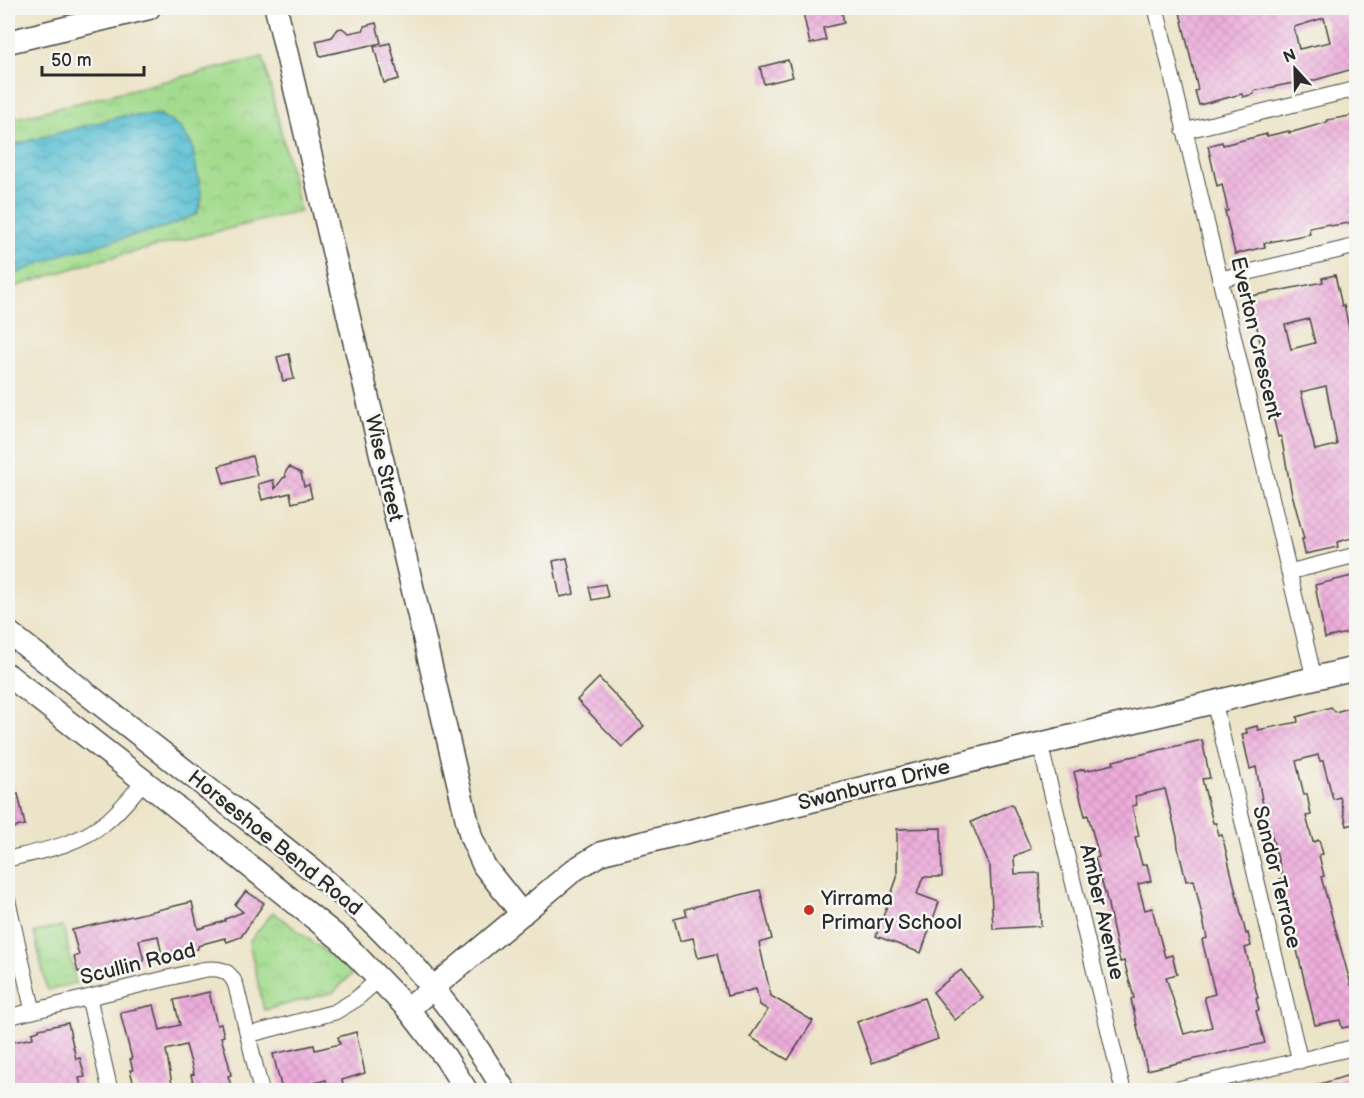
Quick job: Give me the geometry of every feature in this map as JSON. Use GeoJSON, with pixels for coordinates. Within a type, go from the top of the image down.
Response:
{"type":"FeatureCollection","features":[{"type":"Feature","properties":{"kind":"street"},"geometry":{"type":"LineString","coordinates":[[8,42],[149,8]]}},
{"type":"Feature","properties":{"kind":"street","name":"Wise Street"},"geometry":{"type":"LineString","coordinates":[[276,8],[471,837],[484,866],[522,914]]}},
{"type":"Feature","properties":{"kind":"street","name":"Everton Crescent"},"geometry":{"type":"LineString","coordinates":[[1156,8],[1314,678]]}},
{"type":"Feature","properties":{"kind":"street"},"geometry":{"type":"LineString","coordinates":[[1184,131],[1356,89]]}},
{"type":"Feature","properties":{"kind":"street"},"geometry":{"type":"LineString","coordinates":[[1221,279],[1356,250]]}},
{"type":"Feature","properties":{"kind":"street"},"geometry":{"type":"LineString","coordinates":[[1289,572],[1356,555]]}},
{"type":"Feature","properties":{"kind":"street","name":"Horseshoe Bend Road"},"geometry":{"type":"LineString","coordinates":[[8,632],[344,896],[392,942],[433,988],[465,1030],[504,1090]]}},
{"type":"Feature","properties":{"kind":"street","name":"Swanburra Drive"},"geometry":{"type":"LineString","coordinates":[[408,1009],[584,863],[612,849],[1356,668]]}},
{"type":"Feature","properties":{"kind":"street","name":"Horseshoe Bend Road"},"geometry":{"type":"LineString","coordinates":[[8,675],[340,939],[408,1009],[445,1057],[466,1090]]}},
{"type":"Feature","properties":{"kind":"street","name":"Sandor Terrace"},"geometry":{"type":"LineString","coordinates":[[1214,702],[1300,1061]]}},
{"type":"Feature","properties":{"kind":"street","name":"Amber Avenue"},"geometry":{"type":"LineString","coordinates":[[1040,744],[1123,1090]]}},
{"type":"Feature","properties":{"kind":"street"},"geometry":{"type":"LineString","coordinates":[[8,859],[66,844],[90,833],[113,816],[165,755]]}},
{"type":"Feature","properties":{"kind":"street"},"geometry":{"type":"LineString","coordinates":[[8,902],[33,1011]]}},
{"type":"Feature","properties":{"kind":"street","name":"Scullin Road"},"geometry":{"type":"LineString","coordinates":[[8,1017],[208,969],[222,969],[230,974],[235,984],[261,1090]]}},
{"type":"Feature","properties":{"kind":"street"},"geometry":{"type":"LineString","coordinates":[[248,1035],[335,1012],[356,1000],[379,979]]}},
{"type":"Feature","properties":{"kind":"street"},"geometry":{"type":"LineString","coordinates":[[88,998],[110,1090]]}},
{"type":"Feature","properties":{"kind":"street"},"geometry":{"type":"LineString","coordinates":[[1174,1090],[1356,1047]]}},
{"type":"Feature","properties":{"kind":"green space"},"geometry":{"type":"Polygon","coordinates":[[[263,57],[300,211],[93,262],[8,289],[8,120],[263,57]]]}},
{"type":"Feature","properties":{"kind":"green space"},"geometry":{"type":"Polygon","coordinates":[[[273,912],[353,973],[334,992],[264,1010],[249,942],[273,912]]]}},
{"type":"Feature","properties":{"kind":"green space"},"geometry":{"type":"Polygon","coordinates":[[[63,926],[76,983],[47,990],[34,932],[63,926]]]}},
{"type":"Feature","properties":{"kind":"water"},"geometry":{"type":"Polygon","coordinates":[[[160,115],[179,126],[192,145],[202,198],[197,214],[169,226],[61,255],[8,277],[8,146],[123,116],[160,115]]]}},
{"type":"Feature","properties":{"kind":"building"},"geometry":{"type":"Polygon","coordinates":[[[802,8],[818,8],[819,12],[841,8],[844,23],[823,28],[826,40],[810,44],[802,8]]]}},
{"type":"Feature","properties":{"kind":"building"},"geometry":{"type":"Polygon","coordinates":[[[1179,8],[1356,8],[1356,68],[1312,81],[1254,91],[1254,94],[1243,97],[1242,94],[1199,105],[1195,91],[1198,90],[1179,8]],[[1324,18],[1294,27],[1299,49],[1330,42],[1324,18]]]}},
{"type":"Feature","properties":{"kind":"building"},"geometry":{"type":"Polygon","coordinates":[[[376,23],[381,43],[320,56],[316,41],[332,37],[338,29],[342,28],[349,33],[364,30],[364,26],[376,23]]]}},
{"type":"Feature","properties":{"kind":"building"},"geometry":{"type":"Polygon","coordinates":[[[390,43],[399,79],[384,83],[374,47],[390,43]]]}},
{"type":"Feature","properties":{"kind":"building"},"geometry":{"type":"Polygon","coordinates":[[[788,60],[793,77],[764,84],[760,67],[788,60]]]}},
{"type":"Feature","properties":{"kind":"building"},"geometry":{"type":"Polygon","coordinates":[[[1356,115],[1356,171],[1350,172],[1356,201],[1356,222],[1309,228],[1310,234],[1264,243],[1265,247],[1235,254],[1225,211],[1228,211],[1222,184],[1217,186],[1208,146],[1222,142],[1223,145],[1267,134],[1267,136],[1289,131],[1289,133],[1328,122],[1327,120],[1356,115]]]}},
{"type":"Feature","properties":{"kind":"building"},"geometry":{"type":"Polygon","coordinates":[[[1335,275],[1356,360],[1356,537],[1337,542],[1338,547],[1305,554],[1302,539],[1304,539],[1291,490],[1281,436],[1278,437],[1259,357],[1263,356],[1253,308],[1248,309],[1246,297],[1323,282],[1322,278],[1335,275]],[[1309,319],[1285,325],[1291,349],[1315,343],[1309,319]],[[1326,386],[1301,392],[1315,450],[1337,445],[1326,386]]]}},
{"type":"Feature","properties":{"kind":"building"},"geometry":{"type":"Polygon","coordinates":[[[289,354],[294,379],[283,381],[277,357],[289,354]]]}},
{"type":"Feature","properties":{"kind":"building"},"geometry":{"type":"Polygon","coordinates":[[[252,456],[257,475],[224,484],[219,466],[252,456]]]}},
{"type":"Feature","properties":{"kind":"building"},"geometry":{"type":"Polygon","coordinates":[[[289,467],[301,473],[304,486],[309,485],[312,498],[292,503],[290,493],[262,500],[258,484],[273,480],[275,489],[286,477],[285,473],[289,467]]]}},
{"type":"Feature","properties":{"kind":"building"},"geometry":{"type":"Polygon","coordinates":[[[567,558],[574,594],[560,597],[553,561],[567,558]]]}},
{"type":"Feature","properties":{"kind":"building"},"geometry":{"type":"Polygon","coordinates":[[[1356,575],[1356,631],[1325,638],[1315,585],[1356,575]]]}},
{"type":"Feature","properties":{"kind":"building"},"geometry":{"type":"Polygon","coordinates":[[[605,584],[608,597],[592,600],[589,587],[605,584]]]}},
{"type":"Feature","properties":{"kind":"building"},"geometry":{"type":"Polygon","coordinates":[[[599,678],[644,726],[622,747],[577,700],[599,678]]]}},
{"type":"Feature","properties":{"kind":"building"},"geometry":{"type":"Polygon","coordinates":[[[1331,707],[1335,712],[1350,708],[1351,711],[1356,710],[1356,823],[1347,826],[1340,797],[1333,799],[1323,761],[1320,761],[1318,755],[1296,761],[1304,795],[1307,794],[1311,815],[1306,816],[1313,842],[1319,840],[1323,854],[1319,855],[1324,876],[1321,877],[1351,985],[1356,984],[1356,1025],[1342,1028],[1340,1020],[1315,1025],[1256,767],[1250,769],[1242,734],[1247,733],[1246,729],[1257,726],[1258,730],[1298,722],[1297,717],[1331,707]]]}},
{"type":"Feature","properties":{"kind":"building"},"geometry":{"type":"Polygon","coordinates":[[[1202,740],[1210,778],[1202,779],[1213,823],[1216,823],[1218,835],[1222,835],[1246,934],[1248,933],[1251,946],[1245,948],[1258,998],[1256,998],[1259,1010],[1256,1011],[1265,1043],[1147,1070],[1131,999],[1134,998],[1124,961],[1120,962],[1107,900],[1095,858],[1099,857],[1088,815],[1085,816],[1074,772],[1114,764],[1113,761],[1202,740]],[[1165,789],[1135,796],[1137,805],[1132,806],[1139,836],[1135,837],[1142,865],[1147,864],[1151,881],[1138,884],[1145,910],[1152,908],[1165,957],[1172,955],[1177,974],[1166,977],[1184,1034],[1212,1027],[1204,997],[1215,994],[1202,940],[1207,938],[1194,880],[1186,881],[1165,789]]]}},
{"type":"Feature","properties":{"kind":"building"},"geometry":{"type":"Polygon","coordinates":[[[18,794],[25,825],[8,829],[8,797],[18,794]]]}},
{"type":"Feature","properties":{"kind":"building"},"geometry":{"type":"Polygon","coordinates":[[[1012,804],[1031,849],[1014,856],[1015,874],[1039,873],[1041,926],[993,929],[990,867],[971,822],[1012,804]]]}},
{"type":"Feature","properties":{"kind":"building"},"geometry":{"type":"Polygon","coordinates":[[[941,828],[942,877],[923,877],[917,894],[939,902],[921,953],[876,936],[897,878],[897,829],[941,828]]]}},
{"type":"Feature","properties":{"kind":"building"},"geometry":{"type":"Polygon","coordinates":[[[760,890],[772,939],[759,943],[771,996],[813,1021],[788,1060],[750,1037],[768,1010],[760,1005],[756,989],[727,996],[717,954],[698,958],[693,938],[680,941],[674,919],[687,916],[685,909],[760,890]]]}},
{"type":"Feature","properties":{"kind":"building"},"geometry":{"type":"Polygon","coordinates":[[[246,891],[264,903],[241,937],[227,942],[225,938],[198,946],[198,949],[184,952],[184,949],[162,955],[158,936],[139,940],[144,961],[87,975],[85,970],[78,972],[74,957],[79,955],[72,930],[192,902],[198,929],[225,921],[243,912],[235,905],[246,891]]]}},
{"type":"Feature","properties":{"kind":"building"},"geometry":{"type":"Polygon","coordinates":[[[961,970],[983,998],[955,1020],[933,992],[961,970]]]}},
{"type":"Feature","properties":{"kind":"building"},"geometry":{"type":"Polygon","coordinates":[[[209,992],[217,1025],[221,1024],[224,1036],[221,1037],[232,1088],[220,1090],[219,1086],[195,1090],[191,1075],[194,1074],[186,1045],[166,1050],[173,1090],[139,1090],[137,1084],[134,1085],[130,1070],[133,1070],[130,1059],[132,1059],[121,1012],[154,1005],[160,1030],[180,1025],[174,1000],[209,992]]]}},
{"type":"Feature","properties":{"kind":"building"},"geometry":{"type":"Polygon","coordinates":[[[924,998],[938,1039],[872,1063],[857,1022],[924,998]]]}},
{"type":"Feature","properties":{"kind":"building"},"geometry":{"type":"Polygon","coordinates":[[[68,1023],[76,1059],[80,1058],[85,1077],[79,1078],[82,1090],[22,1090],[21,1085],[8,1088],[8,1043],[33,1038],[32,1033],[39,1029],[68,1023]]]}},
{"type":"Feature","properties":{"kind":"building"},"geometry":{"type":"Polygon","coordinates":[[[356,1032],[365,1073],[342,1080],[343,1085],[328,1089],[326,1080],[303,1086],[304,1090],[282,1090],[273,1054],[314,1045],[315,1050],[340,1044],[338,1037],[356,1032]]]}},
{"type":"Feature","properties":{"kind":"building"},"geometry":{"type":"Polygon","coordinates":[[[1356,1073],[1356,1090],[1310,1090],[1310,1087],[1356,1073]]]}},
{"type":"Feature","properties":{"kind":"place","name":"Yirrama Primary School"},"geometry":{"type":"Point","coordinates":[809,910]}}]}
